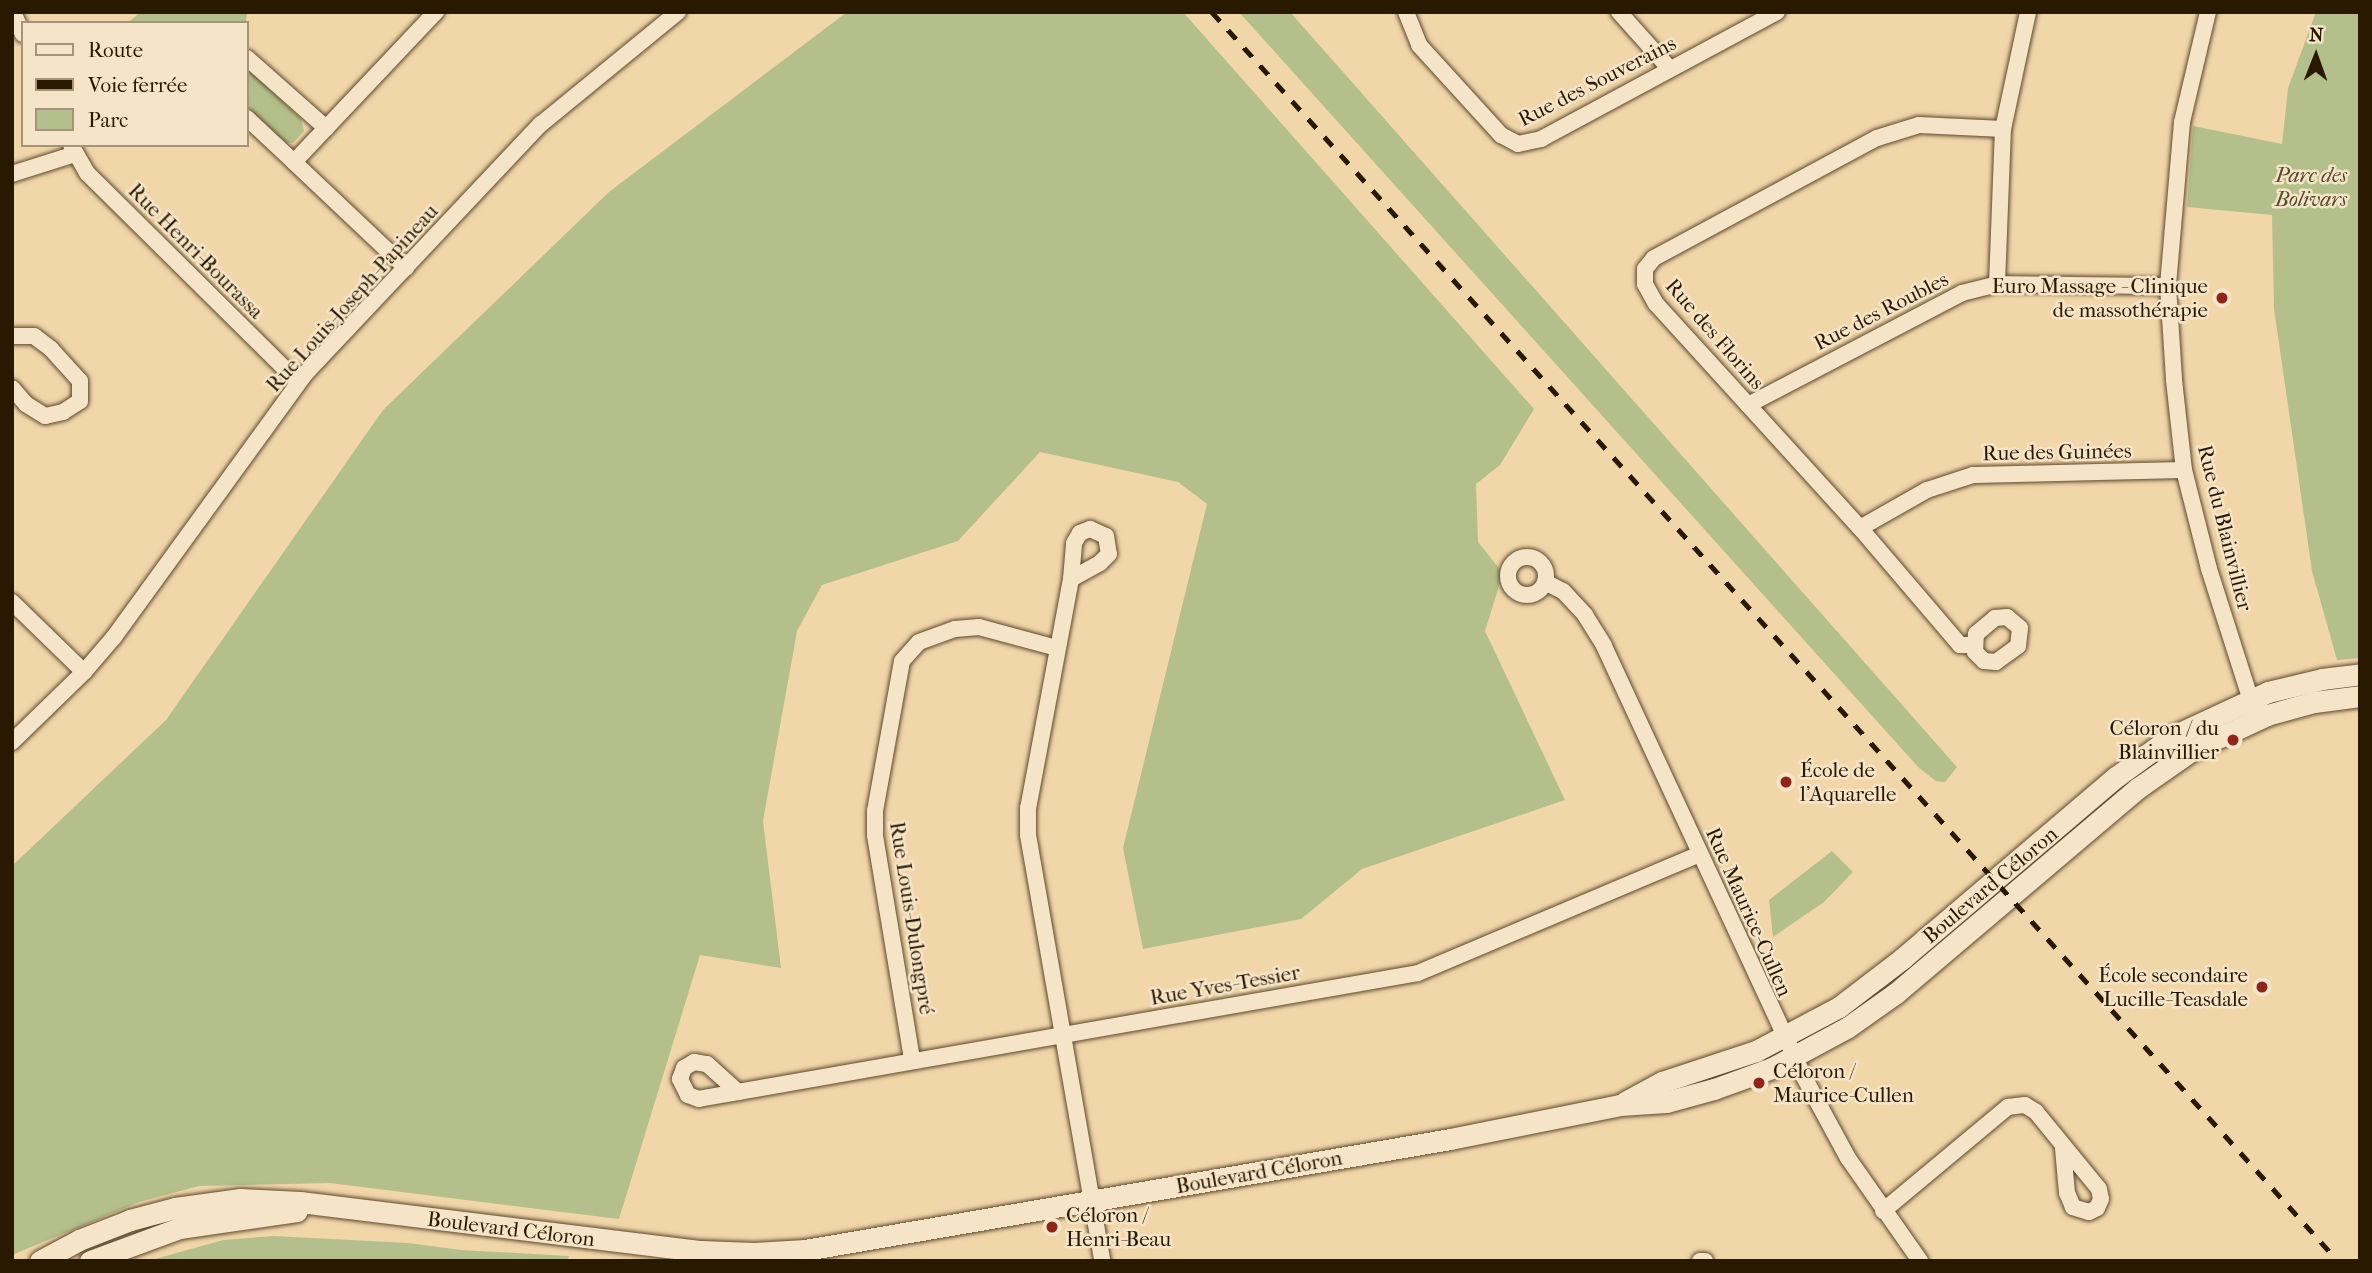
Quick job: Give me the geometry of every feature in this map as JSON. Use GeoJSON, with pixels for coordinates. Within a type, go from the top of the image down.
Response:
{"type":"FeatureCollection","features":[{"type":"Feature","properties":{"kind":"street"},"geometry":{"type":"LineString","coordinates":[[13,12],[21,30]]}},
{"type":"Feature","properties":{"kind":"street","name":"Rue Louis-Joseph-Papineau"},"geometry":{"type":"LineString","coordinates":[[12,742],[84,672],[114,637],[298,382],[541,124],[678,12]]}},
{"type":"Feature","properties":{"kind":"street","name":"Rue des Souverains"},"geometry":{"type":"LineString","coordinates":[[1406,12],[1419,45],[1501,135],[1518,144],[1541,138],[1777,12]]}},
{"type":"Feature","properties":{"kind":"street"},"geometry":{"type":"LineString","coordinates":[[1619,12],[1669,68]]}},
{"type":"Feature","properties":{"kind":"street"},"geometry":{"type":"LineString","coordinates":[[1997,284],[2003,129],[2028,12]]}},
{"type":"Feature","properties":{"kind":"street","name":"Rue du Blainvillier"},"geometry":{"type":"LineString","coordinates":[[2208,12],[2182,122],[2168,286],[2184,470],[2210,569],[2254,709]]}},
{"type":"Feature","properties":{"kind":"street"},"geometry":{"type":"LineString","coordinates":[[294,162],[425,16]]}},
{"type":"Feature","properties":{"kind":"street"},"geometry":{"type":"LineString","coordinates":[[248,59],[326,128]]}},
{"type":"Feature","properties":{"kind":"street"},"geometry":{"type":"LineString","coordinates":[[248,119],[406,268]]}},
{"type":"Feature","properties":{"kind":"street","name":"Rue des Florins"},"geometry":{"type":"LineString","coordinates":[[1973,645],[1960,645],[1860,528],[1656,304],[1645,284],[1645,269],[1654,258],[1877,138],[1919,125],[2003,129]]}},
{"type":"Feature","properties":{"kind":"street"},"geometry":{"type":"LineString","coordinates":[[12,174],[73,149]]}},
{"type":"Feature","properties":{"kind":"street","name":"Rue Henri-Bourassa"},"geometry":{"type":"LineString","coordinates":[[73,149],[87,173],[298,382]]}},
{"type":"Feature","properties":{"kind":"street","name":"Rue des Roubles"},"geometry":{"type":"LineString","coordinates":[[1748,405],[1962,293],[1997,284],[2168,286]]}},
{"type":"Feature","properties":{"kind":"street"},"geometry":{"type":"LineString","coordinates":[[12,336],[34,336],[51,349],[80,382],[80,401],[63,412],[45,416],[26,404],[12,388]]}},
{"type":"Feature","properties":{"kind":"street","name":"Rue des Guinées"},"geometry":{"type":"LineString","coordinates":[[1860,528],[1927,490],[1973,475],[2184,470]]}},
{"type":"Feature","properties":{"kind":"street"},"geometry":{"type":"LineString","coordinates":[[1071,579],[1028,808],[1028,835],[1102,1261]]}},
{"type":"Feature","properties":{"kind":"street","name":"Rue Maurice-Cullen"},"geometry":{"type":"LineString","coordinates":[[1545,582],[1563,591],[1584,615],[1604,646],[1794,1058],[1837,1140],[1883,1211],[1920,1261]]}},
{"type":"Feature","properties":{"kind":"street"},"geometry":{"type":"LineString","coordinates":[[12,602],[84,672]]}},
{"type":"Feature","properties":{"kind":"street","name":"Rue Louis-Dulongpré"},"geometry":{"type":"LineString","coordinates":[[912,1059],[875,835],[875,810],[902,661],[919,642],[955,629],[979,627],[1057,648]]}},
{"type":"Feature","properties":{"kind":"street","name":"Boulevard Céloron"},"geometry":{"type":"LineString","coordinates":[[40,1261],[117,1225],[200,1203],[264,1199],[716,1256],[820,1248],[1486,1133],[1620,1105],[1666,1102],[1699,1094],[1794,1058],[1848,1027],[1896,993],[2159,772],[2254,709],[2306,682],[2360,674]]}},
{"type":"Feature","properties":{"kind":"street","name":"Boulevard Céloron"},"geometry":{"type":"LineString","coordinates":[[1620,1105],[1662,1082],[1729,1062],[1784,1038],[1829,1013],[1891,969],[2138,759],[2184,730],[2254,709],[2360,696]]}},
{"type":"Feature","properties":{"kind":"street","name":"Rue Yves-Tessier"},"geometry":{"type":"LineString","coordinates":[[738,1091],[1418,973],[1700,854]]}},
{"type":"Feature","properties":{"kind":"street"},"geometry":{"type":"LineString","coordinates":[[1883,1211],[2008,1107],[2025,1105],[2036,1112],[2063,1148]]}},
{"type":"Feature","properties":{"kind":"street","name":"Boulevard Céloron"},"geometry":{"type":"LineString","coordinates":[[90,1261],[154,1236],[207,1223],[287,1212],[355,1210]]}},
{"type":"Feature","properties":{"kind":"green space"},"geometry":{"type":"Polygon","coordinates":[[[141,12],[247,12],[246,21],[130,21],[141,12]]]}},
{"type":"Feature","properties":{"kind":"green space"},"geometry":{"type":"Polygon","coordinates":[[[847,12],[1183,12],[1534,409],[1500,465],[1476,484],[1478,542],[1503,573],[1485,631],[1565,800],[1362,869],[1301,919],[1143,949],[1123,848],[1207,504],[1178,482],[1040,452],[958,541],[822,585],[797,631],[763,821],[781,968],[700,955],[619,1219],[330,1183],[199,1186],[139,1202],[12,1255],[12,866],[166,720],[383,410],[609,192],[847,12]]]}},
{"type":"Feature","properties":{"kind":"green space"},"geometry":{"type":"Polygon","coordinates":[[[1239,12],[1290,12],[1957,767],[1945,782],[1936,781],[1919,768],[1239,12]]]}},
{"type":"Feature","properties":{"kind":"green space","name":"Parc des Bolivars"},"geometry":{"type":"Polygon","coordinates":[[[2316,12],[2360,12],[2360,658],[2337,660],[2312,571],[2274,309],[2272,215],[2187,207],[2193,126],[2282,144],[2288,88],[2316,12]]]}},
{"type":"Feature","properties":{"kind":"green space"},"geometry":{"type":"Polygon","coordinates":[[[248,69],[301,119],[304,131],[293,143],[281,142],[248,110],[248,69]]]}},
{"type":"Feature","properties":{"kind":"green space"},"geometry":{"type":"Polygon","coordinates":[[[1832,851],[1853,872],[1824,902],[1773,937],[1769,900],[1832,851]]]}},
{"type":"Feature","properties":{"kind":"green space"},"geometry":{"type":"Polygon","coordinates":[[[274,1236],[569,1256],[567,1261],[148,1261],[223,1240],[274,1236]]]}},
{"type":"Feature","properties":{"kind":"railway"},"geometry":{"type":"LineString","coordinates":[[1212,12],[2338,1261]]}},
{"type":"Feature","properties":{"kind":"place","name":"Euro Massage - Clinique de massothérapie"},"geometry":{"type":"Point","coordinates":[2222,298]}},
{"type":"Feature","properties":{"kind":"place","name":"Céloron / du Blainvillier"},"geometry":{"type":"Point","coordinates":[2233,740]}},
{"type":"Feature","properties":{"kind":"place","name":"École de l'Aquarelle"},"geometry":{"type":"Point","coordinates":[1786,782]}},
{"type":"Feature","properties":{"kind":"place","name":"École secondaire Lucille-Teasdale"},"geometry":{"type":"Point","coordinates":[2262,987]}},
{"type":"Feature","properties":{"kind":"place","name":"Céloron / Maurice-Cullen"},"geometry":{"type":"Point","coordinates":[1759,1083]}},
{"type":"Feature","properties":{"kind":"place","name":"Céloron / Henri-Beau"},"geometry":{"type":"Point","coordinates":[1052,1227]}}]}
